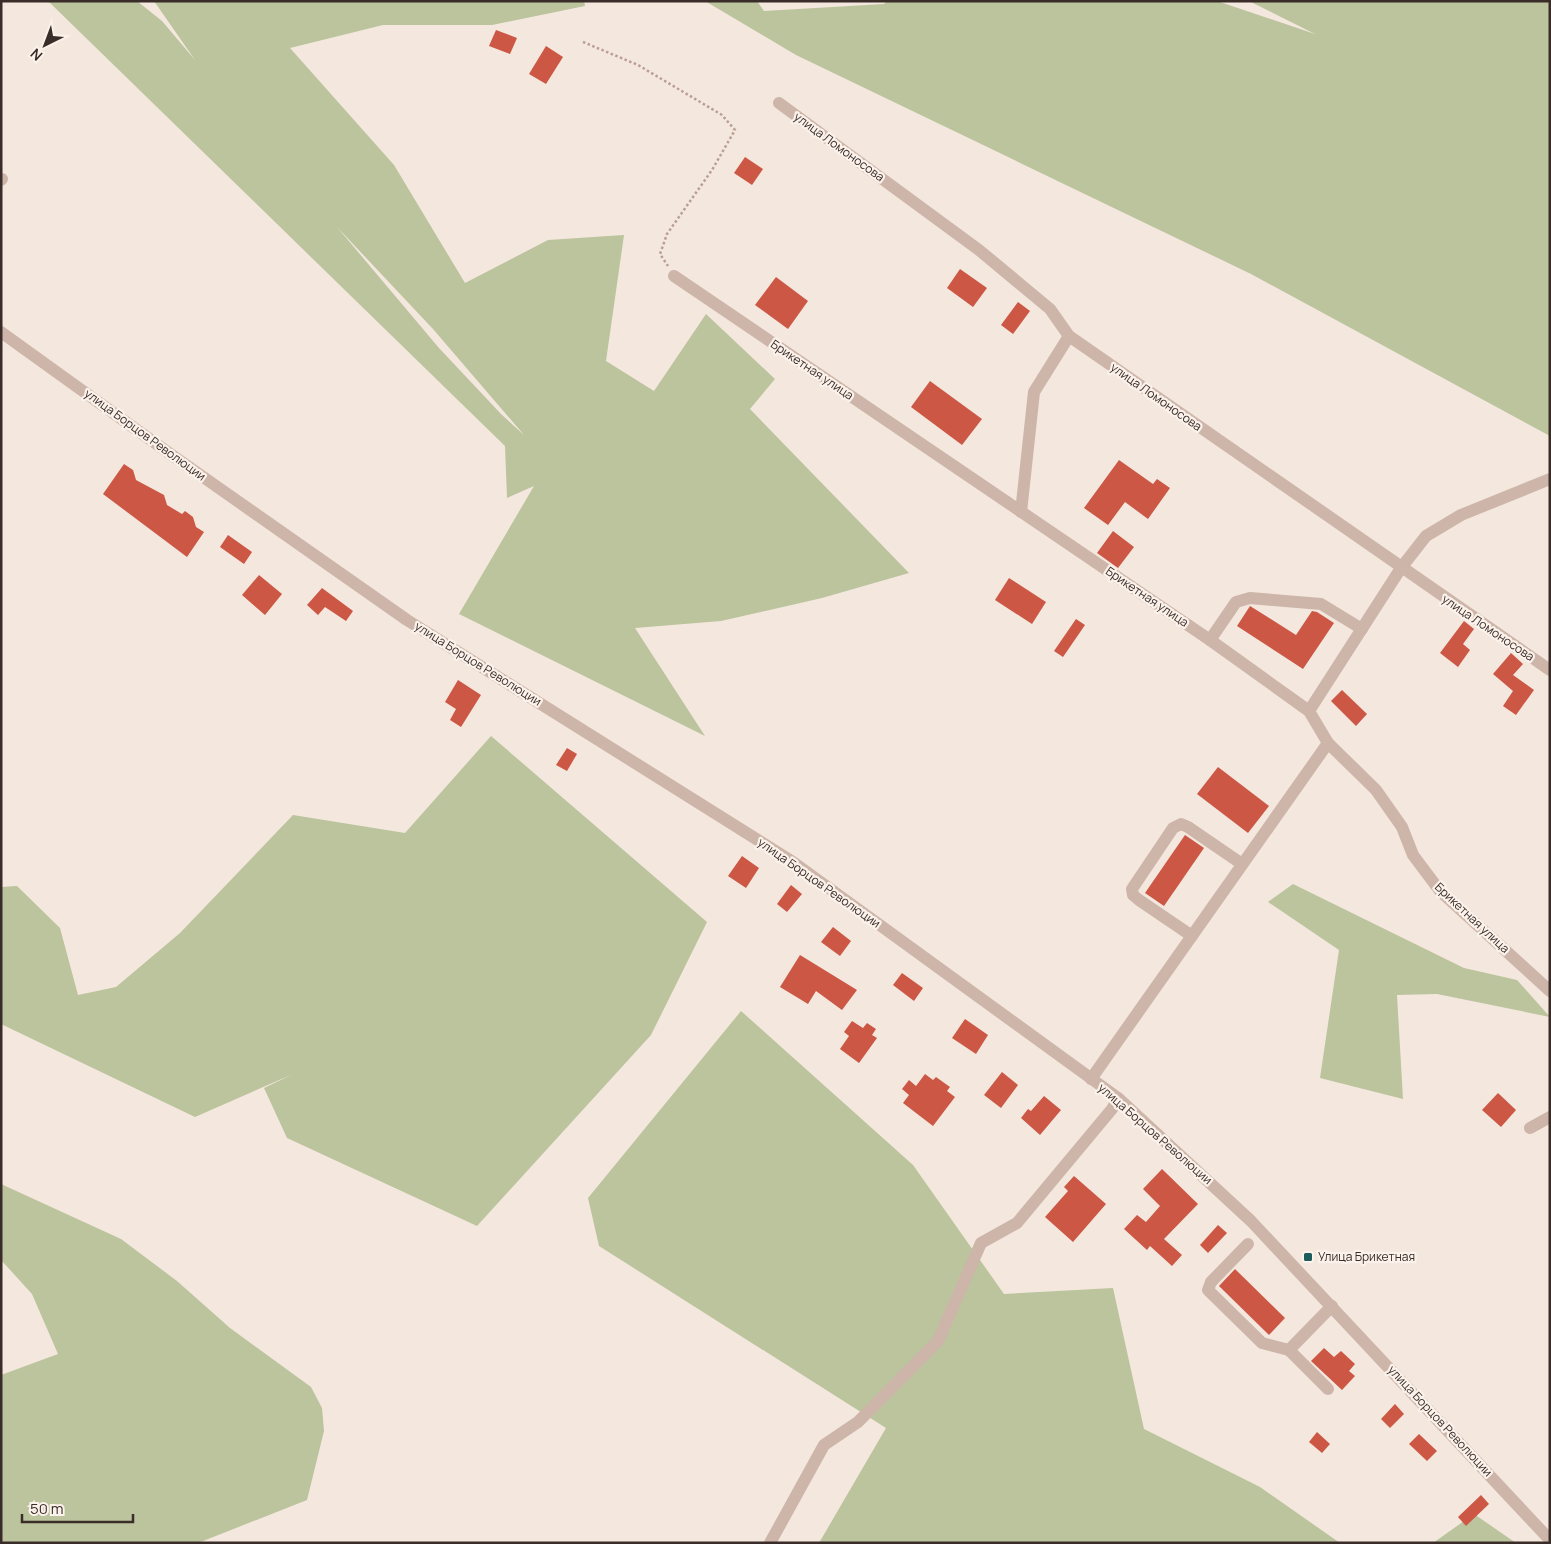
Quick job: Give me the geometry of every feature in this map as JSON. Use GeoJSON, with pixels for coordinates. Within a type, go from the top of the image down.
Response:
{"type":"FeatureCollection","features":[{"type":"Feature","properties":{"kind":"street","name":"улица Ломоносова"},"geometry":{"type":"LineString","coordinates":[[779,103],[979,250],[1050,309],[1069,336],[1550,670]]}},
{"type":"Feature","properties":{"kind":"street","name":"Брикетная улица"},"geometry":{"type":"LineString","coordinates":[[674,276],[1210,640],[1309,711],[1328,743],[1376,790],[1402,827],[1413,855],[1440,891],[1550,991]]}},
{"type":"Feature","properties":{"kind":"street","name":"улица Борцов Революции"},"geometry":{"type":"LineString","coordinates":[[1,332],[407,620],[792,862],[1118,1098],[1251,1221],[1550,1540]]}},
{"type":"Feature","properties":{"kind":"street"},"geometry":{"type":"LineString","coordinates":[[1021,512],[1034,392],[1069,336]]}},
{"type":"Feature","properties":{"kind":"street"},"geometry":{"type":"LineString","coordinates":[[1309,711],[1401,568],[1426,536],[1461,515],[1550,479]]}},
{"type":"Feature","properties":{"kind":"street"},"geometry":{"type":"LineString","coordinates":[[1210,640],[1236,602],[1250,598],[1321,604],[1362,629]]}},
{"type":"Feature","properties":{"kind":"street"},"geometry":{"type":"LineString","coordinates":[[1091,1078],[1328,743]]}},
{"type":"Feature","properties":{"kind":"street"},"geometry":{"type":"LineString","coordinates":[[1192,936],[1133,895],[1132,889],[1173,828],[1181,824],[1188,827],[1242,864]]}},
{"type":"Feature","properties":{"kind":"street"},"geometry":{"type":"LineString","coordinates":[[770,1543],[824,1445],[858,1422],[938,1341],[980,1243],[1017,1223],[1112,1109],[1118,1098]]}},
{"type":"Feature","properties":{"kind":"street"},"geometry":{"type":"LineString","coordinates":[[1530,1128],[1550,1117]]}},
{"type":"Feature","properties":{"kind":"street"},"geometry":{"type":"LineString","coordinates":[[1248,1244],[1211,1282],[1208,1290],[1262,1343],[1289,1350],[1328,1389]]}},
{"type":"Feature","properties":{"kind":"street"},"geometry":{"type":"LineString","coordinates":[[1289,1350],[1332,1306]]}},
{"type":"Feature","properties":{"kind":"path"},"geometry":{"type":"LineString","coordinates":[[583,42],[638,65],[722,115],[735,130],[712,170],[667,234],[660,254],[674,276]]}},
{"type":"Feature","properties":{"kind":"green space"},"geometry":{"type":"Polygon","coordinates":[[[48,1],[137,1],[162,21],[195,60],[154,1],[584,1],[585,6],[492,25],[383,25],[290,48],[394,165],[465,283],[548,240],[624,235],[606,361],[654,391],[706,314],[775,379],[750,409],[909,573],[822,598],[721,621],[635,628],[705,736],[459,614],[534,486],[507,498],[505,446],[48,1]],[[337,227],[439,348],[501,414],[524,435],[433,329],[337,227]]]}},
{"type":"Feature","properties":{"kind":"green space"},"geometry":{"type":"Polygon","coordinates":[[[705,1],[757,1],[764,11],[884,4],[887,1],[1217,1],[1315,34],[1249,1],[1550,1],[1550,436],[1251,274],[796,55],[705,1]]]}},
{"type":"Feature","properties":{"kind":"green space"},"geometry":{"type":"Polygon","coordinates":[[[491,736],[707,922],[651,1035],[477,1226],[287,1138],[264,1088],[293,1074],[195,1117],[1,1024],[1,887],[17,886],[60,928],[78,995],[116,987],[180,933],[293,815],[405,833],[491,736]]]}},
{"type":"Feature","properties":{"kind":"green space"},"geometry":{"type":"Polygon","coordinates":[[[1293,884],[1464,968],[1517,980],[1550,1017],[1437,994],[1397,995],[1403,1099],[1320,1078],[1339,950],[1268,902],[1293,884]]]}},
{"type":"Feature","properties":{"kind":"green space"},"geometry":{"type":"Polygon","coordinates":[[[741,1011],[913,1165],[1004,1294],[1113,1288],[1144,1429],[1260,1487],[1340,1543],[819,1543],[886,1428],[599,1246],[588,1198],[741,1011]]]}},
{"type":"Feature","properties":{"kind":"green space"},"geometry":{"type":"Polygon","coordinates":[[[1,1184],[121,1239],[177,1281],[230,1328],[311,1387],[322,1408],[324,1431],[307,1500],[198,1543],[1,1543],[1,1375],[58,1354],[32,1294],[1,1260],[1,1184]]]}},
{"type":"Feature","properties":{"kind":"green space"},"geometry":{"type":"Polygon","coordinates":[[[1474,1514],[1516,1543],[1433,1543],[1474,1514]]]}},
{"type":"Feature","properties":{"kind":"building"},"geometry":{"type":"Polygon","coordinates":[[[496,30],[517,38],[510,54],[489,46],[496,30]]]}},
{"type":"Feature","properties":{"kind":"building"},"geometry":{"type":"Polygon","coordinates":[[[546,46],[563,57],[546,84],[529,74],[546,46]]]}},
{"type":"Feature","properties":{"kind":"building"},"geometry":{"type":"Polygon","coordinates":[[[745,157],[763,169],[752,185],[734,173],[745,157]]]}},
{"type":"Feature","properties":{"kind":"building"},"geometry":{"type":"Polygon","coordinates":[[[960,269],[987,288],[973,307],[947,288],[960,269]]]}},
{"type":"Feature","properties":{"kind":"building"},"geometry":{"type":"Polygon","coordinates":[[[776,277],[808,301],[788,329],[755,305],[776,277]]]}},
{"type":"Feature","properties":{"kind":"building"},"geometry":{"type":"Polygon","coordinates":[[[1018,302],[1030,311],[1013,334],[1001,325],[1018,302]]]}},
{"type":"Feature","properties":{"kind":"building"},"geometry":{"type":"Polygon","coordinates":[[[930,381],[982,419],[962,445],[911,407],[930,381]]]}},
{"type":"Feature","properties":{"kind":"building"},"geometry":{"type":"Polygon","coordinates":[[[1119,460],[1153,484],[1157,479],[1170,488],[1148,519],[1125,502],[1108,525],[1084,508],[1119,460]]]}},
{"type":"Feature","properties":{"kind":"building"},"geometry":{"type":"Polygon","coordinates":[[[124,464],[133,470],[136,480],[164,495],[167,505],[182,514],[185,511],[193,517],[196,527],[204,532],[187,557],[103,494],[124,464]]]}},
{"type":"Feature","properties":{"kind":"building"},"geometry":{"type":"Polygon","coordinates":[[[1113,531],[1134,547],[1118,568],[1097,553],[1113,531]]]}},
{"type":"Feature","properties":{"kind":"building"},"geometry":{"type":"Polygon","coordinates":[[[228,535],[252,552],[244,564],[220,547],[228,535]]]}},
{"type":"Feature","properties":{"kind":"building"},"geometry":{"type":"Polygon","coordinates":[[[259,575],[282,594],[265,615],[242,595],[259,575]]]}},
{"type":"Feature","properties":{"kind":"building"},"geometry":{"type":"Polygon","coordinates":[[[1009,578],[1046,602],[1032,624],[995,600],[1009,578]]]}},
{"type":"Feature","properties":{"kind":"building"},"geometry":{"type":"Polygon","coordinates":[[[322,588],[353,611],[346,621],[325,607],[318,615],[307,605],[322,588]]]}},
{"type":"Feature","properties":{"kind":"building"},"geometry":{"type":"Polygon","coordinates":[[[1250,606],[1296,635],[1312,611],[1317,612],[1334,623],[1303,669],[1237,626],[1250,606]]]}},
{"type":"Feature","properties":{"kind":"building"},"geometry":{"type":"Polygon","coordinates":[[[1076,619],[1085,625],[1063,657],[1054,651],[1076,619]]]}},
{"type":"Feature","properties":{"kind":"building"},"geometry":{"type":"Polygon","coordinates":[[[1464,621],[1474,629],[1463,644],[1470,650],[1458,667],[1440,653],[1464,621]]]}},
{"type":"Feature","properties":{"kind":"building"},"geometry":{"type":"Polygon","coordinates":[[[1511,653],[1523,664],[1513,675],[1534,690],[1516,715],[1503,706],[1513,691],[1493,674],[1511,653]]]}},
{"type":"Feature","properties":{"kind":"building"},"geometry":{"type":"Polygon","coordinates":[[[458,680],[481,695],[461,727],[450,720],[456,709],[445,702],[458,680]]]}},
{"type":"Feature","properties":{"kind":"building"},"geometry":{"type":"Polygon","coordinates":[[[1342,690],[1367,714],[1356,726],[1331,701],[1342,690]]]}},
{"type":"Feature","properties":{"kind":"building"},"geometry":{"type":"Polygon","coordinates":[[[567,748],[577,754],[567,771],[556,765],[567,748]]]}},
{"type":"Feature","properties":{"kind":"building"},"geometry":{"type":"Polygon","coordinates":[[[1218,767],[1269,806],[1248,833],[1197,794],[1218,767]]]}},
{"type":"Feature","properties":{"kind":"building"},"geometry":{"type":"Polygon","coordinates":[[[1185,835],[1204,848],[1164,906],[1145,893],[1185,835]]]}},
{"type":"Feature","properties":{"kind":"building"},"geometry":{"type":"Polygon","coordinates":[[[742,856],[759,868],[746,888],[728,876],[742,856]]]}},
{"type":"Feature","properties":{"kind":"building"},"geometry":{"type":"Polygon","coordinates":[[[791,885],[802,894],[787,912],[777,904],[791,885]]]}},
{"type":"Feature","properties":{"kind":"building"},"geometry":{"type":"Polygon","coordinates":[[[833,927],[851,941],[840,956],[821,942],[833,927]]]}},
{"type":"Feature","properties":{"kind":"building"},"geometry":{"type":"Polygon","coordinates":[[[800,955],[857,990],[842,1010],[816,991],[808,1004],[780,987],[800,955]]]}},
{"type":"Feature","properties":{"kind":"building"},"geometry":{"type":"Polygon","coordinates":[[[902,973],[923,988],[914,1001],[893,985],[902,973]]]}},
{"type":"Feature","properties":{"kind":"building"},"geometry":{"type":"Polygon","coordinates":[[[965,1019],[988,1035],[976,1054],[952,1038],[965,1019]]]}},
{"type":"Feature","properties":{"kind":"building"},"geometry":{"type":"Polygon","coordinates":[[[852,1021],[863,1028],[867,1023],[876,1029],[872,1035],[877,1038],[859,1063],[840,1049],[849,1036],[844,1032],[852,1021]]]}},
{"type":"Feature","properties":{"kind":"building"},"geometry":{"type":"Polygon","coordinates":[[[1002,1072],[1018,1085],[1001,1108],[984,1095],[1002,1072]]]}},
{"type":"Feature","properties":{"kind":"building"},"geometry":{"type":"Polygon","coordinates":[[[925,1074],[933,1080],[936,1077],[950,1087],[947,1091],[955,1097],[933,1126],[903,1103],[909,1095],[902,1089],[909,1080],[916,1086],[925,1074]]]}},
{"type":"Feature","properties":{"kind":"building"},"geometry":{"type":"Polygon","coordinates":[[[1498,1093],[1516,1110],[1501,1127],[1482,1110],[1498,1093]]]}},
{"type":"Feature","properties":{"kind":"building"},"geometry":{"type":"Polygon","coordinates":[[[1044,1096],[1061,1110],[1040,1135],[1021,1118],[1028,1109],[1031,1111],[1044,1096]]]}},
{"type":"Feature","properties":{"kind":"building"},"geometry":{"type":"Polygon","coordinates":[[[1162,1169],[1198,1204],[1164,1239],[1182,1255],[1172,1266],[1150,1246],[1147,1250],[1124,1229],[1137,1215],[1146,1222],[1160,1206],[1143,1189],[1162,1169]]]}},
{"type":"Feature","properties":{"kind":"building"},"geometry":{"type":"Polygon","coordinates":[[[1074,1176],[1106,1204],[1073,1242],[1045,1217],[1068,1191],[1064,1187],[1074,1176]]]}},
{"type":"Feature","properties":{"kind":"building"},"geometry":{"type":"Polygon","coordinates":[[[1218,1225],[1227,1233],[1208,1253],[1200,1245],[1218,1225]]]}},
{"type":"Feature","properties":{"kind":"building"},"geometry":{"type":"Polygon","coordinates":[[[1235,1269],[1285,1318],[1269,1335],[1219,1286],[1235,1269]]]}},
{"type":"Feature","properties":{"kind":"building"},"geometry":{"type":"Polygon","coordinates":[[[1324,1348],[1334,1357],[1341,1351],[1355,1364],[1349,1371],[1355,1376],[1342,1390],[1311,1361],[1324,1348]]]}},
{"type":"Feature","properties":{"kind":"building"},"geometry":{"type":"Polygon","coordinates":[[[1395,1404],[1404,1414],[1390,1428],[1381,1419],[1395,1404]]]}},
{"type":"Feature","properties":{"kind":"building"},"geometry":{"type":"Polygon","coordinates":[[[1317,1432],[1330,1444],[1322,1453],[1309,1442],[1317,1432]]]}},
{"type":"Feature","properties":{"kind":"building"},"geometry":{"type":"Polygon","coordinates":[[[1419,1434],[1437,1451],[1427,1461],[1409,1444],[1419,1434]]]}},
{"type":"Feature","properties":{"kind":"building"},"geometry":{"type":"Polygon","coordinates":[[[1481,1495],[1489,1504],[1466,1526],[1458,1517],[1481,1495]]]}},
{"type":"Feature","properties":{"kind":"place","name":"Улица Брикетная"},"geometry":{"type":"Point","coordinates":[1308,1257]}}]}
